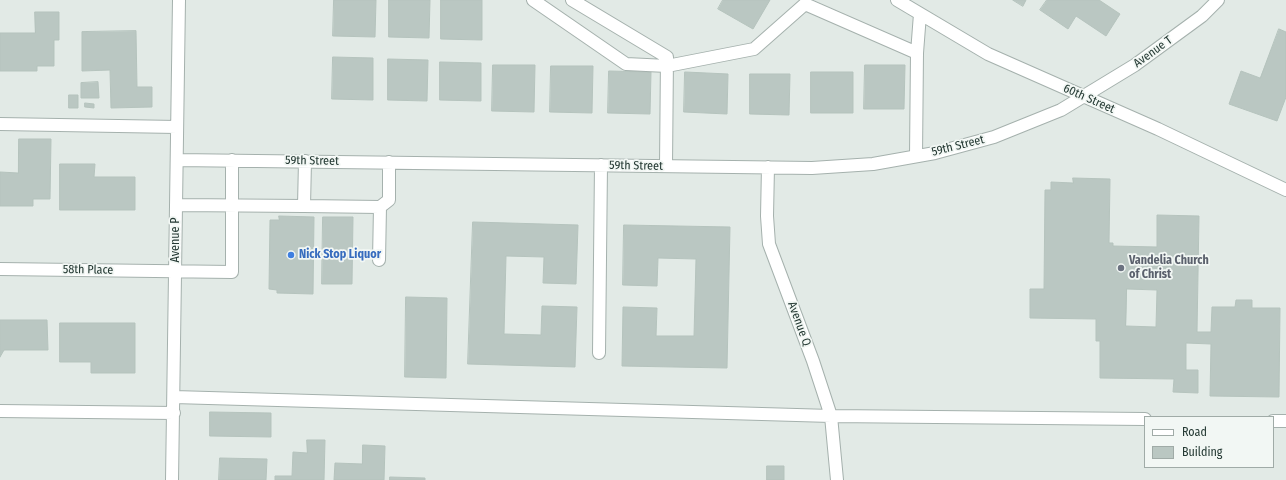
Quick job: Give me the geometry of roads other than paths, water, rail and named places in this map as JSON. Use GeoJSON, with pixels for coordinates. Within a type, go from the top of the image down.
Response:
{"type":"FeatureCollection","features":[{"type":"Feature","properties":{"kind":"street","name":"Avenue P"},"geometry":{"type":"LineString","coordinates":[[172,480],[179,0]]}},
{"type":"Feature","properties":{"kind":"street"},"geometry":{"type":"LineString","coordinates":[[533,0],[626,64],[666,66],[754,49],[806,2],[917,53]]}},
{"type":"Feature","properties":{"kind":"street"},"geometry":{"type":"LineString","coordinates":[[572,0],[667,57],[666,166]]}},
{"type":"Feature","properties":{"kind":"street","name":"60th Street"},"geometry":{"type":"LineString","coordinates":[[897,0],[988,54],[1158,129],[1286,190]]}},
{"type":"Feature","properties":{"kind":"street","name":"Avenue T"},"geometry":{"type":"LineString","coordinates":[[1083,96],[1135,65],[1202,16],[1218,0]]}},
{"type":"Feature","properties":{"kind":"street"},"geometry":{"type":"LineString","coordinates":[[916,156],[917,53],[920,14]]}},
{"type":"Feature","properties":{"kind":"street","name":"59th Street"},"geometry":{"type":"LineString","coordinates":[[177,160],[812,168],[873,164],[935,153],[994,137],[1061,110],[1083,96]]}},
{"type":"Feature","properties":{"kind":"street"},"geometry":{"type":"LineString","coordinates":[[0,124],[177,127]]}},
{"type":"Feature","properties":{"kind":"street"},"geometry":{"type":"LineString","coordinates":[[231,206],[232,160]]}},
{"type":"Feature","properties":{"kind":"street"},"geometry":{"type":"LineString","coordinates":[[304,206],[305,161]]}},
{"type":"Feature","properties":{"kind":"street"},"geometry":{"type":"LineString","coordinates":[[176,205],[380,207],[389,200],[389,162]]}},
{"type":"Feature","properties":{"kind":"street"},"geometry":{"type":"LineString","coordinates":[[599,353],[601,165]]}},
{"type":"Feature","properties":{"kind":"street","name":"Avenue Q"},"geometry":{"type":"LineString","coordinates":[[768,167],[767,216],[769,244],[813,361],[831,416],[837,480]]}},
{"type":"Feature","properties":{"kind":"street","name":"58th Place"},"geometry":{"type":"LineString","coordinates":[[0,269],[232,272],[231,206]]}},
{"type":"Feature","properties":{"kind":"street"},"geometry":{"type":"LineString","coordinates":[[379,260],[380,207]]}},
{"type":"Feature","properties":{"kind":"street"},"geometry":{"type":"LineString","coordinates":[[174,397],[831,416],[1144,419]]}},
{"type":"Feature","properties":{"kind":"street"},"geometry":{"type":"LineString","coordinates":[[0,411],[174,414]]}},
{"type":"Feature","properties":{"kind":"street"},"geometry":{"type":"LineString","coordinates":[[1274,420],[1286,421]]}},
{"type":"Feature","properties":{"kind":"place","name":"Nick Stop Liquor"},"geometry":{"type":"Point","coordinates":[291,255]}},
{"type":"Feature","properties":{"kind":"place","name":"Vandelia Church of Christ"},"geometry":{"type":"Point","coordinates":[1121,268]}}]}
